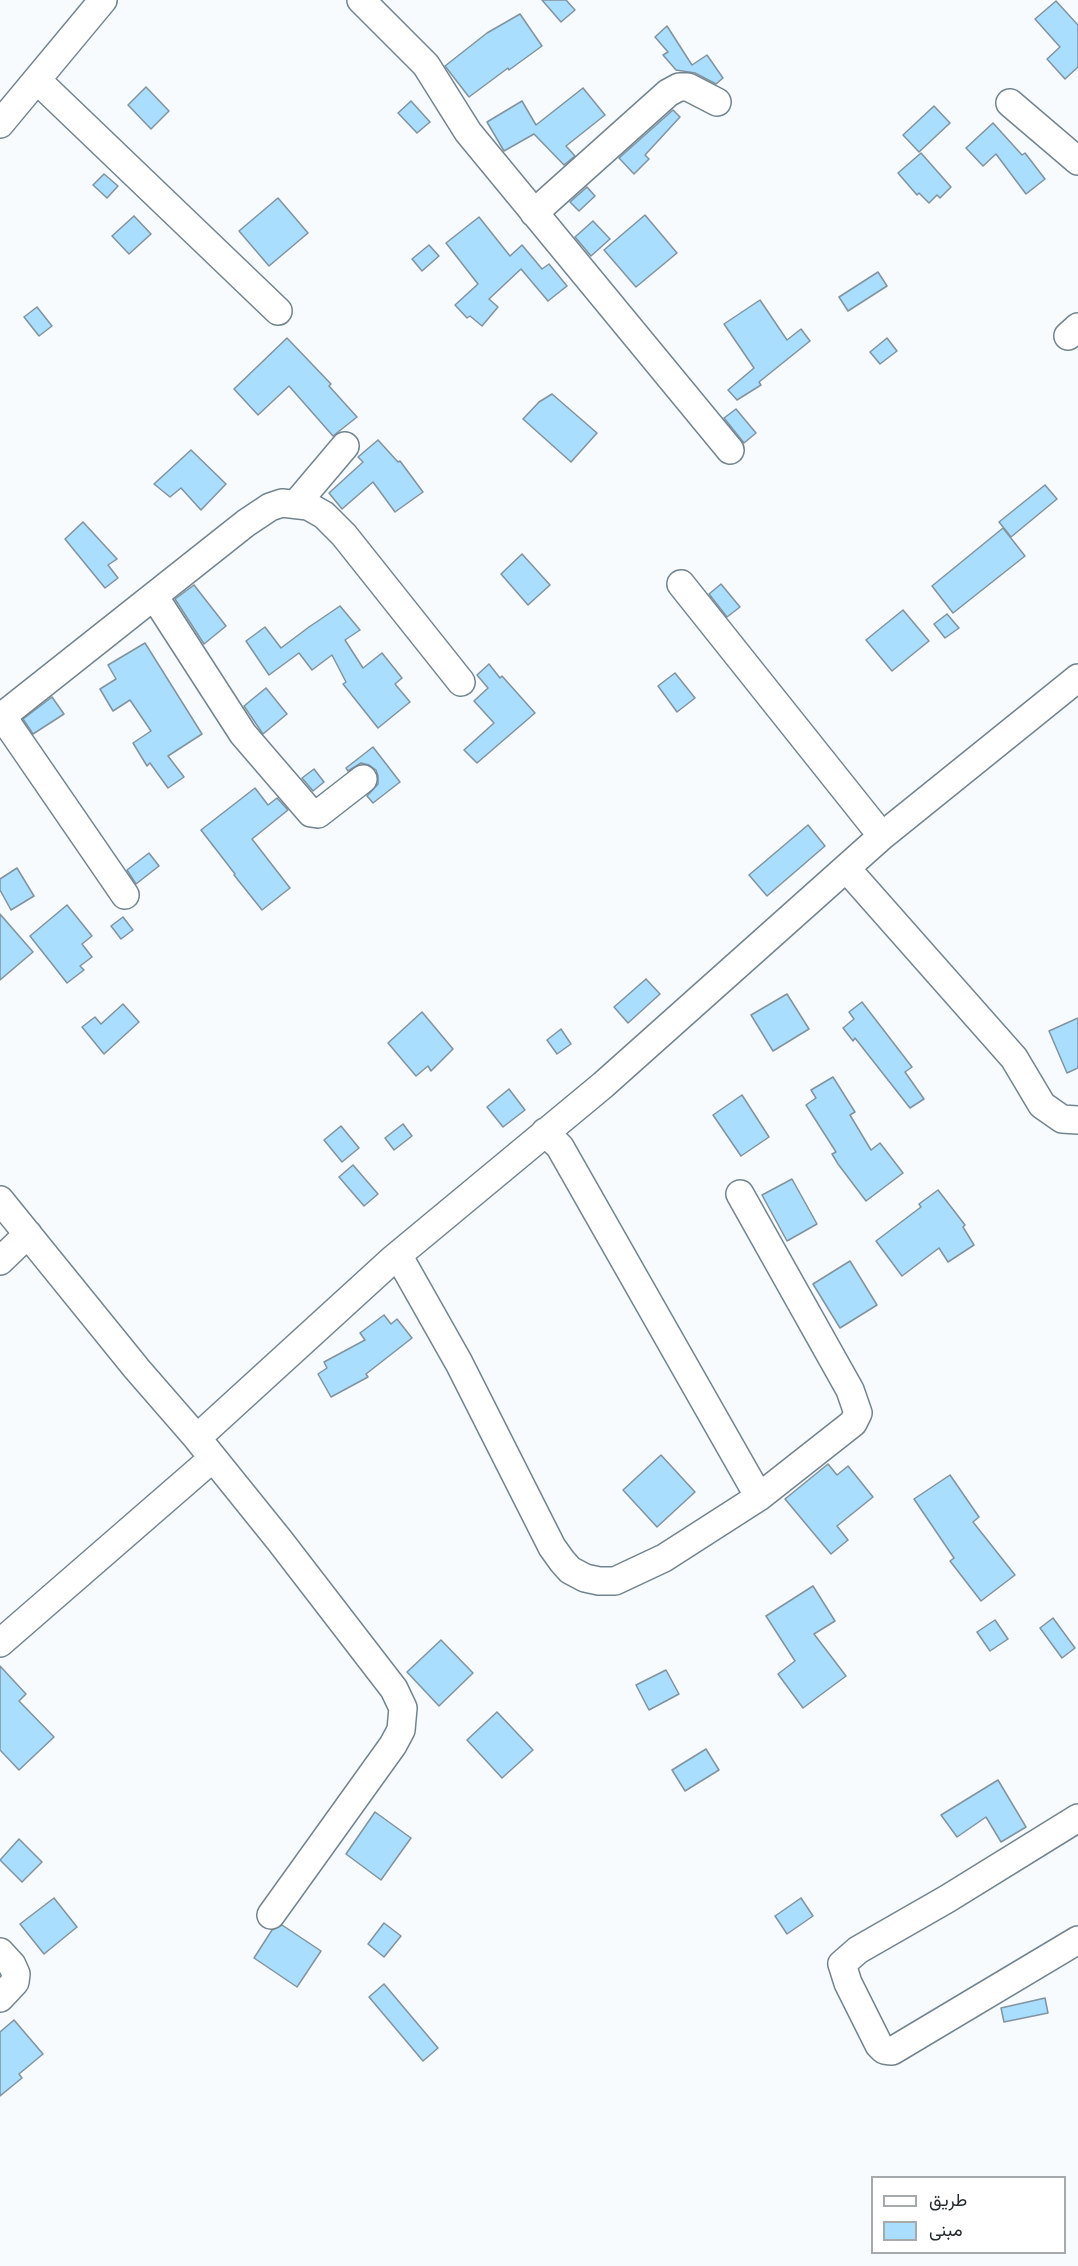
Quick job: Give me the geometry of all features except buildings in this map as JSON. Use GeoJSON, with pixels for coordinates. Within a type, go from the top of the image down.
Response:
{"type":"FeatureCollection","features":[{"type":"Feature","properties":{"kind":"street"},"geometry":{"type":"LineString","coordinates":[[0,124],[103,0]]}},
{"type":"Feature","properties":{"kind":"street"},"geometry":{"type":"LineString","coordinates":[[361,0],[426,65],[468,132],[730,450]]}},
{"type":"Feature","properties":{"kind":"street"},"geometry":{"type":"LineString","coordinates":[[37,80],[278,311]]}},
{"type":"Feature","properties":{"kind":"street"},"geometry":{"type":"LineString","coordinates":[[534,213],[668,93],[679,87],[688,87],[717,102]]}},
{"type":"Feature","properties":{"kind":"street"},"geometry":{"type":"LineString","coordinates":[[1010,103],[1078,161]]}},
{"type":"Feature","properties":{"kind":"street"},"geometry":{"type":"LineString","coordinates":[[296,504],[345,446]]}},
{"type":"Feature","properties":{"kind":"street"},"geometry":{"type":"LineString","coordinates":[[125,895],[1,717],[262,512],[282,503],[308,506],[324,515],[344,535],[461,682]]}},
{"type":"Feature","properties":{"kind":"street"},"geometry":{"type":"LineString","coordinates":[[681,584],[882,836]]}},
{"type":"Feature","properties":{"kind":"street"},"geometry":{"type":"LineString","coordinates":[[154,596],[243,734],[310,813],[318,814],[363,779]]}},
{"type":"Feature","properties":{"kind":"street"},"geometry":{"type":"LineString","coordinates":[[0,1643],[205,1448],[398,1255],[603,1085],[882,836],[1078,678]]}},
{"type":"Feature","properties":{"kind":"street"},"geometry":{"type":"LineString","coordinates":[[846,868],[1014,1058],[1042,1105],[1062,1119],[1078,1120]]}},
{"type":"Feature","properties":{"kind":"street"},"geometry":{"type":"LineString","coordinates":[[545,1132],[560,1147],[759,1497]]}},
{"type":"Feature","properties":{"kind":"street"},"geometry":{"type":"LineString","coordinates":[[398,1255],[459,1363],[552,1547],[570,1570],[585,1578],[615,1581],[664,1558],[759,1497],[853,1423],[858,1413],[850,1390],[740,1194]]}},
{"type":"Feature","properties":{"kind":"street"},"geometry":{"type":"LineString","coordinates":[[0,1200],[280,1540],[387,1679],[403,1708],[401,1730],[388,1752],[271,1915]]}},
{"type":"Feature","properties":{"kind":"street"},"geometry":{"type":"LineString","coordinates":[[0,1261],[28,1234]]}},
{"type":"Feature","properties":{"kind":"street"},"geometry":{"type":"LineString","coordinates":[[1078,1818],[947,1899],[858,1950],[843,1964],[848,1983],[879,2045],[884,2050],[892,2051],[1078,1940]]}},
{"type":"Feature","properties":{"kind":"street"},"geometry":{"type":"LineString","coordinates":[[0,1952],[12,1965],[16,1974],[15,1982],[0,1998]]}}]}
